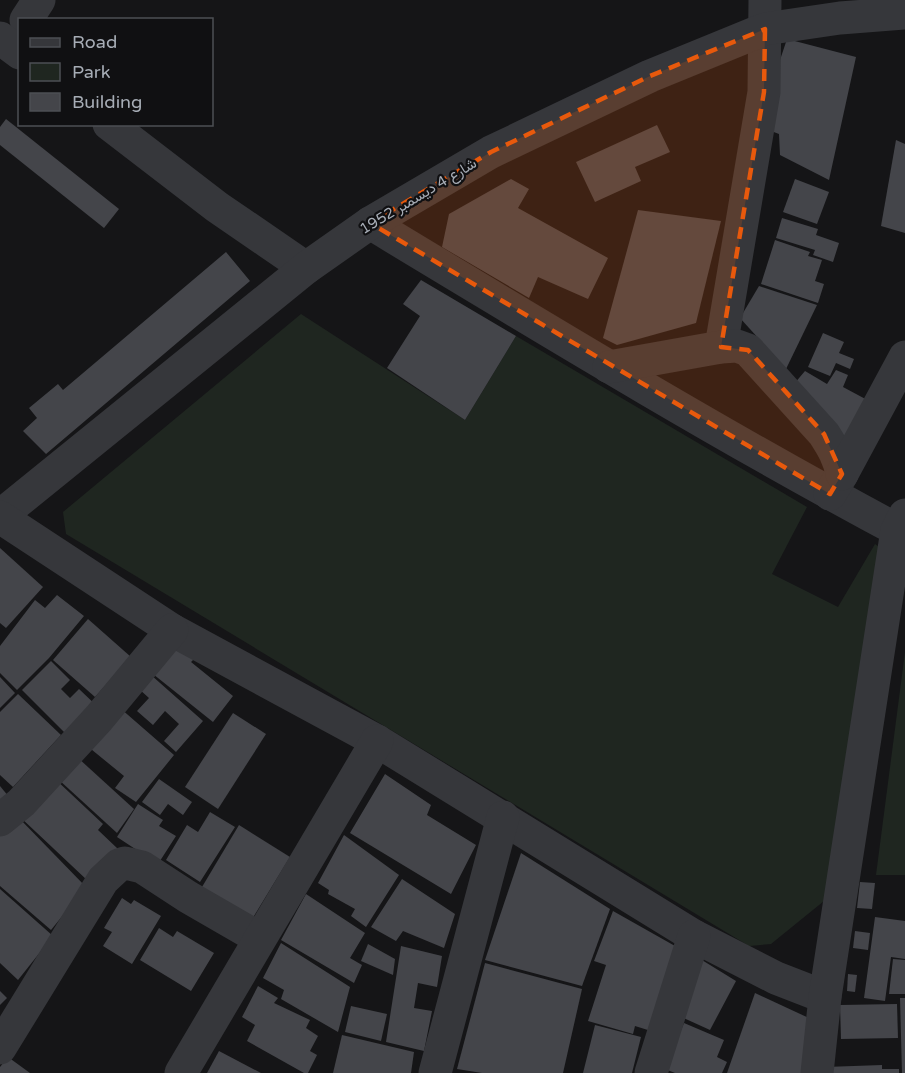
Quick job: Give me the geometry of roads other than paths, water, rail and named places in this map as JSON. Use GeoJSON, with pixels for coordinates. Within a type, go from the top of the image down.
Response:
{"type":"FeatureCollection","features":[{"type":"Feature","properties":{"kind":"street"},"geometry":{"type":"LineString","coordinates":[[27,18],[39,0]]}},
{"type":"Feature","properties":{"kind":"street","name":"شارع 4 ديسمبر 1952"},"geometry":{"type":"LineString","coordinates":[[0,516],[306,268],[370,223],[491,152],[650,75],[765,14],[840,18],[905,13]]}},
{"type":"Feature","properties":{"kind":"street"},"geometry":{"type":"LineString","coordinates":[[721,347],[764,92],[765,14]]}},
{"type":"Feature","properties":{"kind":"street"},"geometry":{"type":"LineString","coordinates":[[111,126],[217,207],[306,268]]}},
{"type":"Feature","properties":{"kind":"street"},"geometry":{"type":"LineString","coordinates":[[370,223],[609,367],[836,484],[902,526],[825,997],[817,1073]]}},
{"type":"Feature","properties":{"kind":"street"},"geometry":{"type":"LineString","coordinates":[[609,367],[721,347],[738,346],[748,350],[824,434],[839,459],[836,484]]}},
{"type":"Feature","properties":{"kind":"street"},"geometry":{"type":"LineString","coordinates":[[836,484],[905,357]]}},
{"type":"Feature","properties":{"kind":"street"},"geometry":{"type":"LineString","coordinates":[[0,516],[172,630],[377,741],[694,936],[776,978],[825,997]]}},
{"type":"Feature","properties":{"kind":"street"},"geometry":{"type":"LineString","coordinates":[[0,820],[21,803],[99,718],[172,630]]}},
{"type":"Feature","properties":{"kind":"street"},"geometry":{"type":"LineString","coordinates":[[181,1073],[377,741]]}},
{"type":"Feature","properties":{"kind":"street"},"geometry":{"type":"LineString","coordinates":[[435,1073],[503,817]]}},
{"type":"Feature","properties":{"kind":"street"},"geometry":{"type":"LineString","coordinates":[[0,1048],[103,880],[119,865],[125,863],[142,867],[188,897],[260,938]]}},
{"type":"Feature","properties":{"kind":"street"},"geometry":{"type":"LineString","coordinates":[[651,1073],[694,936]]}},
{"type":"Feature","properties":{"kind":"street"},"geometry":{"type":"LineString","coordinates":[[776,978],[832,955]]}}]}
